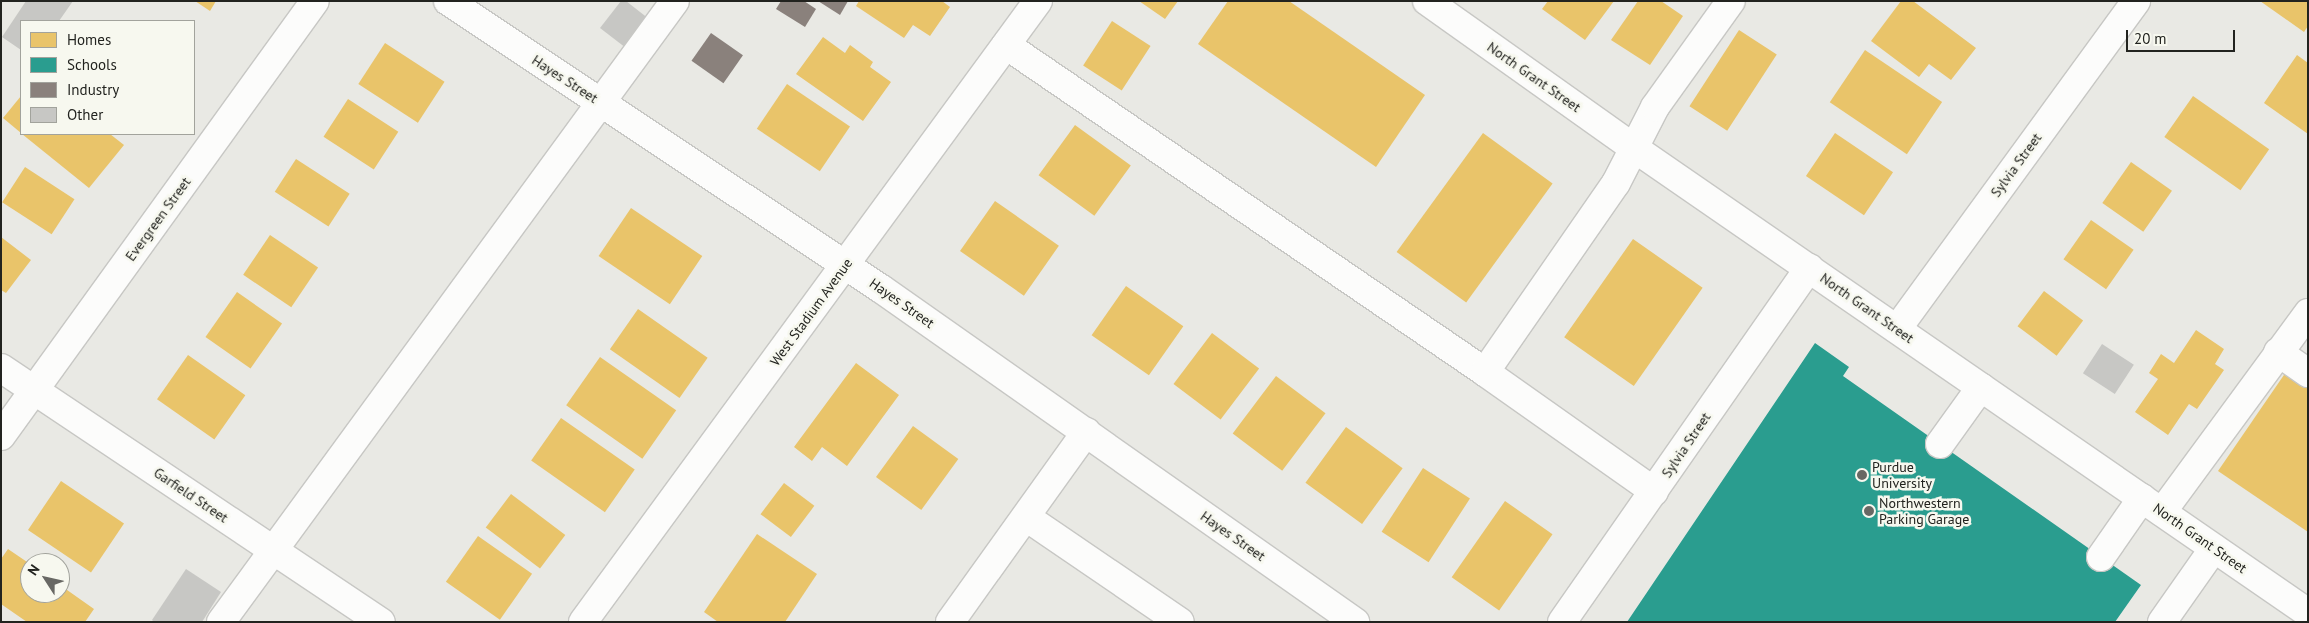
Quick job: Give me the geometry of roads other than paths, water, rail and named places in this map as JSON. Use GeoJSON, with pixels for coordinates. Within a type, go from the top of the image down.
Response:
{"type":"FeatureCollection","features":[{"type":"Feature","properties":{"kind":"street","name":"Evergreen Street"},"geometry":{"type":"LineString","coordinates":[[1,436],[315,1]]}},
{"type":"Feature","properties":{"kind":"street","name":"Hayes Street"},"geometry":{"type":"LineString","coordinates":[[448,1],[845,265],[1086,432],[1349,620]]}},
{"type":"Feature","properties":{"kind":"street"},"geometry":{"type":"LineString","coordinates":[[221,622],[675,1]]}},
{"type":"Feature","properties":{"kind":"street","name":"West Stadium Avenue"},"geometry":{"type":"LineString","coordinates":[[583,622],[1038,1]]}},
{"type":"Feature","properties":{"kind":"street","name":"North Grant Street"},"geometry":{"type":"LineString","coordinates":[[1427,1],[1634,148],[2308,613]]}},
{"type":"Feature","properties":{"kind":"street"},"geometry":{"type":"LineString","coordinates":[[1485,372],[1616,183],[1655,107],[1731,1]]}},
{"type":"Feature","properties":{"kind":"street","name":"Sylvia Street"},"geometry":{"type":"LineString","coordinates":[[1897,329],[2136,1]]}},
{"type":"Feature","properties":{"kind":"street"},"geometry":{"type":"LineString","coordinates":[[1006,45],[1485,372],[1654,491]]}},
{"type":"Feature","properties":{"kind":"street","name":"Sylvia Street"},"geometry":{"type":"LineString","coordinates":[[1562,622],[1809,268]]}},
{"type":"Feature","properties":{"kind":"street"},"geometry":{"type":"LineString","coordinates":[[2101,557],[2152,505],[2308,313]]}},
{"type":"Feature","properties":{"kind":"street"},"geometry":{"type":"LineString","coordinates":[[2278,352],[2308,373]]}},
{"type":"Feature","properties":{"kind":"street","name":"Garfield Street"},"geometry":{"type":"LineString","coordinates":[[1,368],[381,622]]}},
{"type":"Feature","properties":{"kind":"street"},"geometry":{"type":"LineString","coordinates":[[1940,444],[1981,387]]}},
{"type":"Feature","properties":{"kind":"street"},"geometry":{"type":"LineString","coordinates":[[950,622],[1086,432]]}},
{"type":"Feature","properties":{"kind":"street"},"geometry":{"type":"LineString","coordinates":[[1026,517],[1180,622]]}},
{"type":"Feature","properties":{"kind":"street"},"geometry":{"type":"LineString","coordinates":[[2162,622],[2214,548]]}},
{"type":"Feature","properties":{"kind":"place","name":"Purdue University"},"geometry":{"type":"Point","coordinates":[1862,475]}},
{"type":"Feature","properties":{"kind":"place","name":"Northwestern Parking Garage"},"geometry":{"type":"Point","coordinates":[1869,511]}}]}
